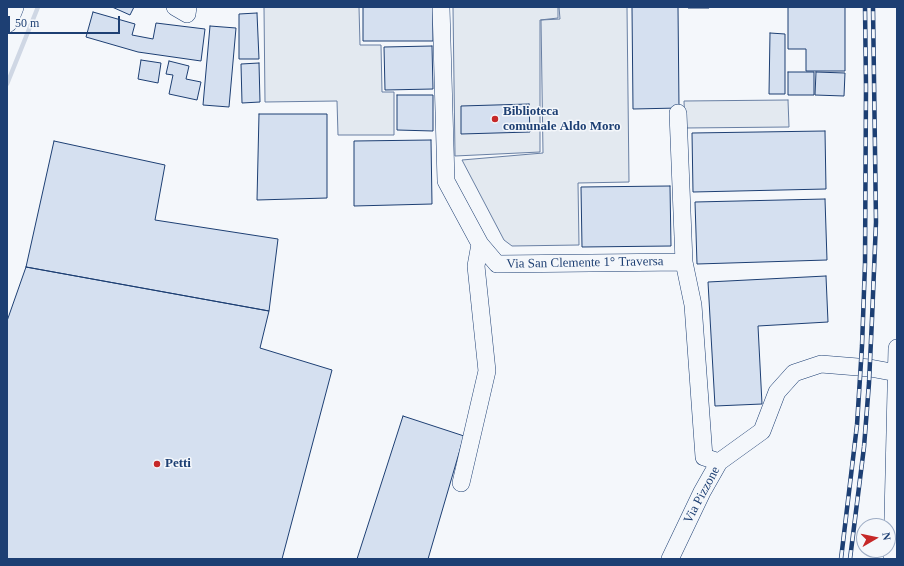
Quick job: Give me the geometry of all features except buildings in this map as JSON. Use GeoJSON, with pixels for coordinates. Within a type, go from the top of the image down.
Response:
{"type":"FeatureCollection","features":[{"type":"Feature","properties":{"kind":"main road"},"geometry":{"type":"LineString","coordinates":[[7,22],[13,7]]}},
{"type":"Feature","properties":{"kind":"street"},"geometry":{"type":"LineString","coordinates":[[175,7],[187,14],[188,7]]}},
{"type":"Feature","properties":{"kind":"street","name":"Via San Clemente 1° Traversa"},"geometry":{"type":"LineString","coordinates":[[442,7],[446,181],[480,244],[497,264],[684,262]]}},
{"type":"Feature","properties":{"kind":"street"},"geometry":{"type":"LineString","coordinates":[[678,113],[684,262],[693,305],[704,457],[719,462]]}},
{"type":"Feature","properties":{"kind":"street"},"geometry":{"type":"LineString","coordinates":[[461,483],[487,371],[476,266],[480,244]]}},
{"type":"Feature","properties":{"kind":"street"},"geometry":{"type":"LineString","coordinates":[[892,559],[897,348]]}},
{"type":"Feature","properties":{"kind":"street","name":"Via Pizzone"},"geometry":{"type":"LineString","coordinates":[[670,559],[702,492],[719,462],[762,430],[777,392],[794,373],[821,364],[870,368],[896,373]]}},
{"type":"Feature","properties":{"kind":"shaded area"},"geometry":{"type":"Polygon","coordinates":[[[264,7],[359,7],[360,45],[381,45],[382,92],[394,92],[394,135],[338,135],[337,101],[265,102],[264,7]]]}},
{"type":"Feature","properties":{"kind":"shaded area"},"geometry":{"type":"Polygon","coordinates":[[[453,7],[558,7],[558,18],[540,20],[540,152],[455,156],[453,7]]]}},
{"type":"Feature","properties":{"kind":"shaded area"},"geometry":{"type":"Polygon","coordinates":[[[559,7],[627,7],[629,182],[578,183],[579,245],[512,246],[504,240],[462,160],[543,153],[541,20],[560,19],[559,7]]]}},
{"type":"Feature","properties":{"kind":"shaded area"},"geometry":{"type":"Polygon","coordinates":[[[788,100],[789,127],[685,128],[684,101],[788,100]]]}},
{"type":"Feature","properties":{"kind":"waterway"},"geometry":{"type":"LineString","coordinates":[[7,84],[38,7]]}},
{"type":"Feature","properties":{"kind":"railway"},"geometry":{"type":"LineString","coordinates":[[841,559],[857,425],[862,346],[865,264],[865,7]]}},
{"type":"Feature","properties":{"kind":"railway"},"geometry":{"type":"LineString","coordinates":[[850,559],[864,447],[872,319],[876,222],[873,7]]}},
{"type":"Feature","properties":{"kind":"place","name":"Biblioteca comunale Aldo Moro"},"geometry":{"type":"Point","coordinates":[495,119]}},
{"type":"Feature","properties":{"kind":"place","name":"Petti"},"geometry":{"type":"Point","coordinates":[157,464]}}]}
